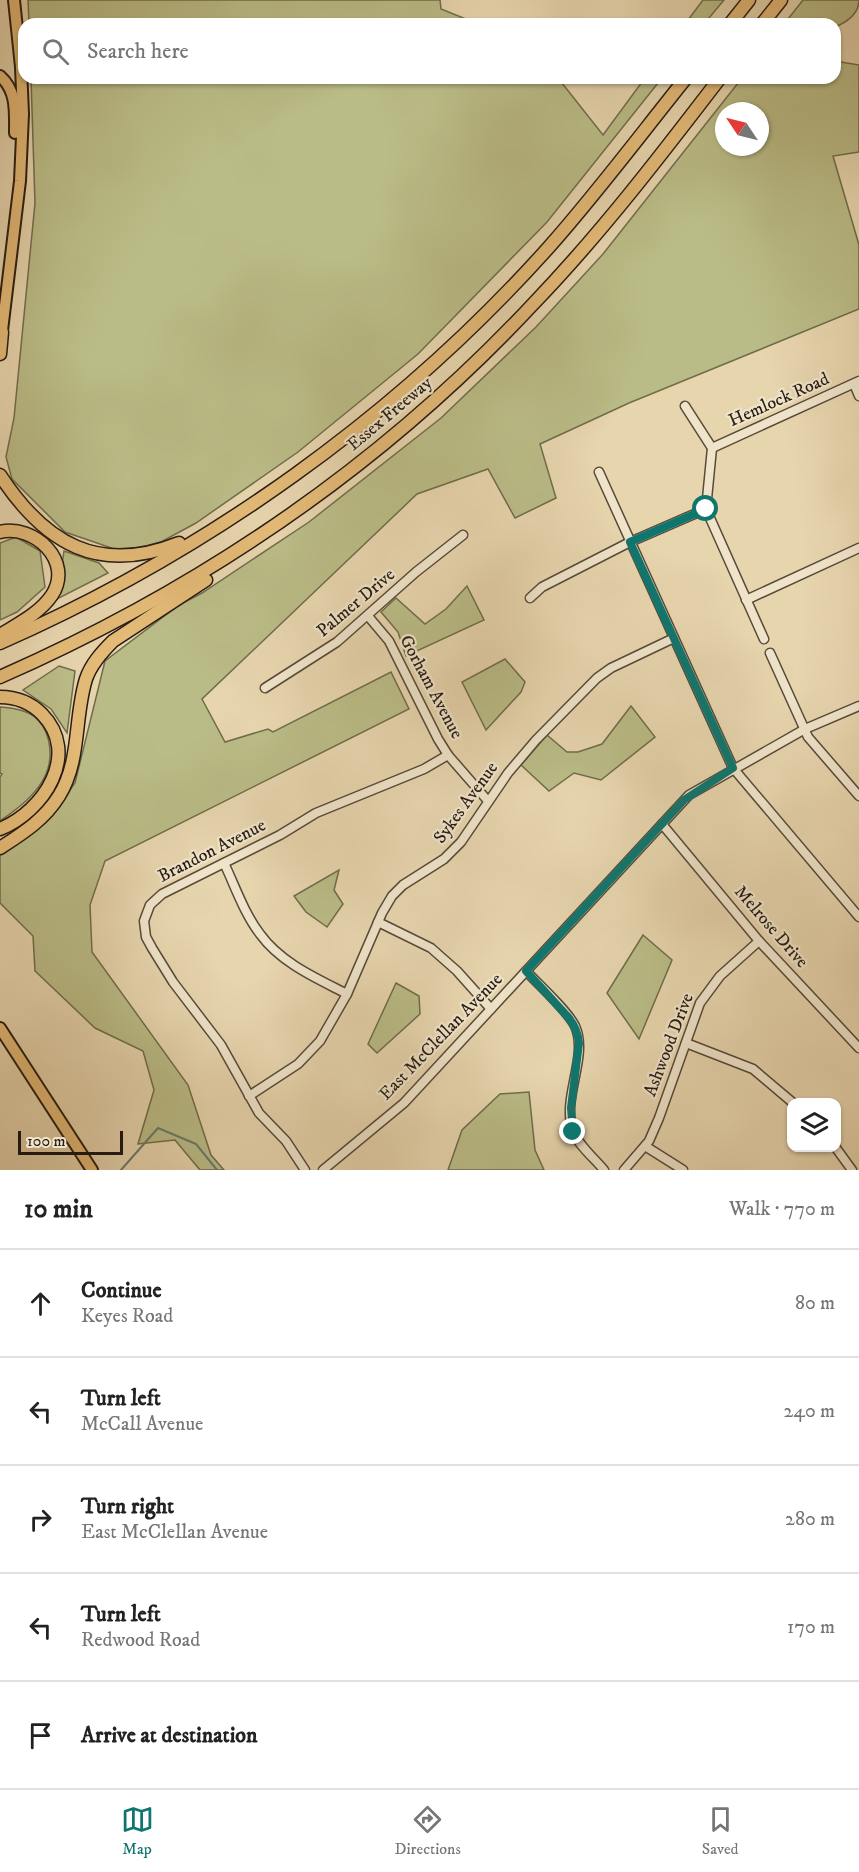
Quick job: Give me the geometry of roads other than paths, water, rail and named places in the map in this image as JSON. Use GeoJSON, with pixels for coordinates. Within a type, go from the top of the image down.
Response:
{"type":"FeatureCollection","features":[{"type":"Feature","properties":{"kind":"highway"},"geometry":{"type":"LineString","coordinates":[[735,18],[749,0]]}},
{"type":"Feature","properties":{"kind":"highway"},"geometry":{"type":"LineString","coordinates":[[767,18],[781,0]]}},
{"type":"Feature","properties":{"kind":"highway","name":"Essex Freeway"},"geometry":{"type":"LineString","coordinates":[[0,643],[61,616],[148,570],[249,505],[332,447],[400,392],[471,328],[549,247],[681,84]]}},
{"type":"Feature","properties":{"kind":"highway","name":"Essex Freeway"},"geometry":{"type":"LineString","coordinates":[[0,678],[100,631],[216,565],[289,517],[418,416],[470,369],[591,241],[715,84]]}},
{"type":"Feature","properties":{"kind":"highway"},"geometry":{"type":"LineString","coordinates":[[0,354],[1,337]]}},
{"type":"Feature","properties":{"kind":"highway"},"geometry":{"type":"LineString","coordinates":[[0,475],[22,505],[50,530],[92,554],[147,555],[188,540],[249,505]]}},
{"type":"Feature","properties":{"kind":"highway"},"geometry":{"type":"LineString","coordinates":[[0,848],[40,820],[60,795],[71,765],[86,679],[102,652],[113,641],[231,563],[289,517]]}},
{"type":"Feature","properties":{"kind":"highway"},"geometry":{"type":"LineString","coordinates":[[0,532],[21,531],[41,541],[52,556],[57,575],[54,590],[45,603],[26,619],[0,635]]}},
{"type":"Feature","properties":{"kind":"highway"},"geometry":{"type":"LineString","coordinates":[[0,697],[20,699],[38,709],[50,721],[60,748],[52,781],[41,796],[28,812],[0,829]]}},
{"type":"Feature","properties":{"kind":"main road"},"geometry":{"type":"LineString","coordinates":[[14,0],[18,38]]}},
{"type":"Feature","properties":{"kind":"main road"},"geometry":{"type":"LineString","coordinates":[[0,76],[8,84],[13,94],[15,110],[15,220]]}},
{"type":"Feature","properties":{"kind":"main road"},"geometry":{"type":"LineString","coordinates":[[1,337],[20,181],[23,114],[22,84]]}},
{"type":"Feature","properties":{"kind":"main road"},"geometry":{"type":"LineString","coordinates":[[0,1028],[92,1170]]}},
{"type":"Feature","properties":{"kind":"street"},"geometry":{"type":"LineString","coordinates":[[856,383],[859,396]]}},
{"type":"Feature","properties":{"kind":"street","name":"Hemlock Road"},"geometry":{"type":"LineString","coordinates":[[712,448],[856,383]]}},
{"type":"Feature","properties":{"kind":"street"},"geometry":{"type":"LineString","coordinates":[[685,406],[712,448],[706,509],[764,639]]}},
{"type":"Feature","properties":{"kind":"street"},"geometry":{"type":"LineString","coordinates":[[598,472],[733,768],[859,917]]}},
{"type":"Feature","properties":{"kind":"street"},"geometry":{"type":"LineString","coordinates":[[530,598],[542,586],[630,542],[706,509]]}},
{"type":"Feature","properties":{"kind":"street","name":"Palmer Drive"},"geometry":{"type":"LineString","coordinates":[[265,688],[337,642],[463,535]]}},
{"type":"Feature","properties":{"kind":"street"},"geometry":{"type":"LineString","coordinates":[[746,600],[859,548]]}},
{"type":"Feature","properties":{"kind":"street","name":"Gorham Avenue"},"geometry":{"type":"LineString","coordinates":[[368,616],[389,641],[448,755],[488,801]]}},
{"type":"Feature","properties":{"kind":"street","name":"Sykes Avenue"},"geometry":{"type":"LineString","coordinates":[[249,1096],[287,1072],[310,1053],[330,1025],[347,994],[378,922],[392,896],[403,885],[444,859],[461,842],[508,773],[536,740],[597,678],[611,668],[674,638]]}},
{"type":"Feature","properties":{"kind":"street"},"geometry":{"type":"LineString","coordinates":[[770,653],[808,737],[859,796]]}},
{"type":"Feature","properties":{"kind":"street","name":"East McClellan Avenue"},"geometry":{"type":"LineString","coordinates":[[322,1170],[404,1103],[689,795],[805,729],[859,706]]}},
{"type":"Feature","properties":{"kind":"street","name":"Brandon Avenue"},"geometry":{"type":"LineString","coordinates":[[305,1170],[286,1141],[259,1113],[236,1068],[221,1045],[163,967],[146,938],[144,928],[146,913],[155,899],[280,835],[316,813],[424,769],[448,755]]}},
{"type":"Feature","properties":{"kind":"street","name":"Melrose Drive"},"geometry":{"type":"LineString","coordinates":[[662,824],[759,941],[859,1048]]}},
{"type":"Feature","properties":{"kind":"street"},"geometry":{"type":"LineString","coordinates":[[224,863],[248,915],[268,944],[291,963],[347,994]]}},
{"type":"Feature","properties":{"kind":"street"},"geometry":{"type":"LineString","coordinates":[[378,922],[430,948],[457,971],[491,1009]]}},
{"type":"Feature","properties":{"kind":"street","name":"Ashwood Drive"},"geometry":{"type":"LineString","coordinates":[[624,1170],[645,1146],[659,1118],[700,1003],[720,976],[759,941]]}},
{"type":"Feature","properties":{"kind":"street"},"geometry":{"type":"LineString","coordinates":[[526,971],[574,1024],[579,1043],[571,1123],[578,1140],[604,1170]]}},
{"type":"Feature","properties":{"kind":"street"},"geometry":{"type":"LineString","coordinates":[[686,1043],[753,1069],[787,1098]]}},
{"type":"Feature","properties":{"kind":"street"},"geometry":{"type":"LineString","coordinates":[[645,1146],[683,1170]]}},
{"type":"Feature","properties":{"kind":"street"},"geometry":{"type":"LineString","coordinates":[[839,1152],[852,1170]]}},
{"type":"Feature","properties":{"kind":"waterway"},"geometry":{"type":"LineString","coordinates":[[121,1170],[158,1128],[196,1144],[217,1170]]}}]}
